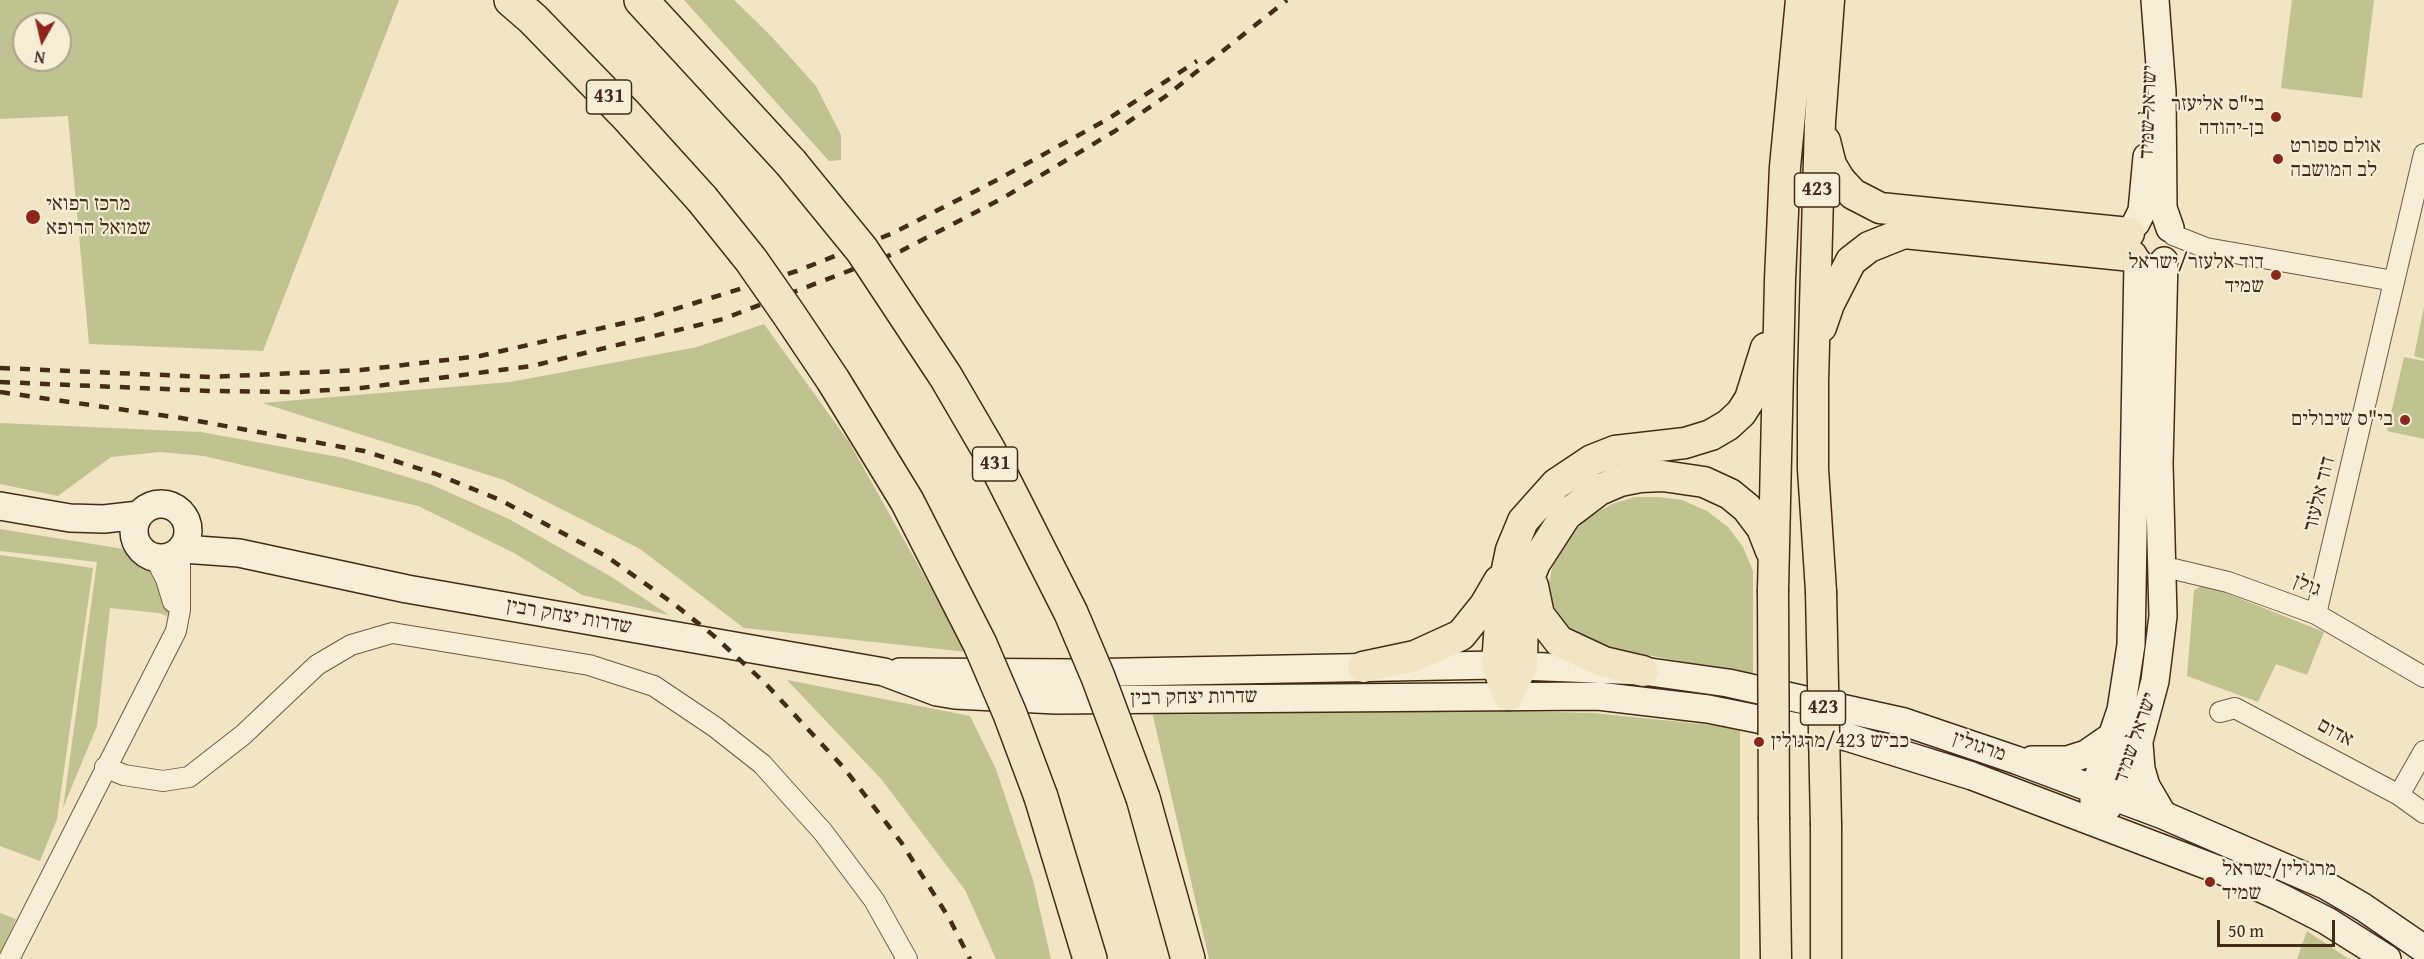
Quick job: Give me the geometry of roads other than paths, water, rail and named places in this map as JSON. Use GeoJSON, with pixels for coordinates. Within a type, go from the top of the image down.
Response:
{"type":"FeatureCollection","features":[{"type":"Feature","properties":{"kind":"highway","name":"431"},"geometry":{"type":"LineString","coordinates":[[511,0],[618,107],[702,199],[751,260],[833,380],[907,501],[980,644],[1010,714],[1041,796],[1090,959]]}},
{"type":"Feature","properties":{"kind":"highway","name":"431"},"geometry":{"type":"LineString","coordinates":[[641,0],[791,163],[862,250],[946,377],[988,449],[1071,613],[1098,677],[1143,798],[1188,959]]}},
{"type":"Feature","properties":{"kind":"main road","name":"423"},"geometry":{"type":"LineString","coordinates":[[1776,959],[1773,556],[1780,280],[1785,167],[1801,0]]}},
{"type":"Feature","properties":{"kind":"main road","name":"423"},"geometry":{"type":"LineString","coordinates":[[1826,959],[1826,825],[1821,591],[1813,469],[1813,381],[1820,122],[1829,0]]}},
{"type":"Feature","properties":{"kind":"main road","name":"ישראל שמיד"},"geometry":{"type":"LineString","coordinates":[[2094,822],[2127,738],[2155,681],[2163,616],[2152,244],[2142,211],[2149,142],[2154,0]]}},
{"type":"Feature","properties":{"kind":"main road"},"geometry":{"type":"LineString","coordinates":[[1820,122],[1831,165],[1840,180],[1853,194],[1880,208],[2152,244]]}},
{"type":"Feature","properties":{"kind":"main road"},"geometry":{"type":"LineString","coordinates":[[1813,381],[1822,323],[1839,284],[1851,261],[1887,238],[1904,233],[2152,244]]}},
{"type":"Feature","properties":{"kind":"main road","name":"ישראל שמיד"},"geometry":{"type":"LineString","coordinates":[[2127,738],[2152,244]]}},
{"type":"Feature","properties":{"kind":"main road"},"geometry":{"type":"LineString","coordinates":[[1363,667],[1415,656],[1461,635],[1485,605],[1504,573],[1523,521],[1556,484],[1573,471],[1615,451],[1666,446],[1700,439],[1728,425],[1741,413],[1750,399],[1761,369],[1780,280]]}},
{"type":"Feature","properties":{"kind":"main road"},"geometry":{"type":"LineString","coordinates":[[1509,666],[1527,583],[1534,563],[1566,515],[1582,500],[1620,481],[1663,476],[1704,482],[1730,494],[1747,508],[1762,528],[1773,556]]}},
{"type":"Feature","properties":{"kind":"main road","name":"שדרות יצחק רבין"},"geometry":{"type":"LineString","coordinates":[[0,506],[70,518],[163,540],[217,541],[256,556],[407,589],[884,672],[1076,673],[1509,666]]}},
{"type":"Feature","properties":{"kind":"main road"},"geometry":{"type":"LineString","coordinates":[[1534,563],[1535,603],[1546,628],[1559,641],[1574,650],[1604,662],[1643,671]]}},
{"type":"Feature","properties":{"kind":"main road"},"geometry":{"type":"LineString","coordinates":[[1504,573],[1509,666],[1508,695]]}},
{"type":"Feature","properties":{"kind":"main road","name":"מרגולין"},"geometry":{"type":"LineString","coordinates":[[1509,666],[1643,671],[1728,683],[1904,722],[2016,760],[2163,815],[2325,885],[2363,907],[2424,949]]}},
{"type":"Feature","properties":{"kind":"main road","name":"שדרות יצחק רבין"},"geometry":{"type":"LineString","coordinates":[[884,672],[938,692],[1016,699],[1508,695]]}},
{"type":"Feature","properties":{"kind":"main road","name":"מרגולין"},"geometry":{"type":"LineString","coordinates":[[1508,695],[1598,696],[1708,709],[1837,735],[1953,769],[2121,832],[2278,896],[2328,921],[2387,959]]}},
{"type":"Feature","properties":{"kind":"main road"},"geometry":{"type":"LineString","coordinates":[[2016,760],[2067,760],[2127,738],[2146,786],[2163,815]]}},
{"type":"Feature","properties":{"kind":"street","name":"דוד אלעזר"},"geometry":{"type":"LineString","coordinates":[[2316,614],[2424,154]]}},
{"type":"Feature","properties":{"kind":"street"},"geometry":{"type":"LineString","coordinates":[[2152,244],[2206,248],[2394,281]]}},
{"type":"Feature","properties":{"kind":"street"},"geometry":{"type":"LineString","coordinates":[[9,959],[176,631],[163,540]]}},
{"type":"Feature","properties":{"kind":"street","name":"גולן"},"geometry":{"type":"LineString","coordinates":[[2162,566],[2228,582],[2316,614],[2424,677]]}},
{"type":"Feature","properties":{"kind":"street"},"geometry":{"type":"LineString","coordinates":[[105,767],[124,775],[164,781],[189,777],[243,735],[317,665],[351,645],[392,633],[589,666],[654,686],[716,727],[762,764],[823,832],[874,900],[908,959]]}},
{"type":"Feature","properties":{"kind":"street","name":"אדום"},"geometry":{"type":"LineString","coordinates":[[2220,712],[2235,708],[2399,795],[2424,813]]}},
{"type":"Feature","properties":{"kind":"street"},"geometry":{"type":"LineString","coordinates":[[2399,795],[2424,751]]}},
{"type":"Feature","properties":{"kind":"railway"},"geometry":{"type":"LineString","coordinates":[[0,382],[211,391],[298,392],[361,388],[532,366],[723,319],[901,251],[1003,198],[1115,131],[1166,96],[1287,0]]}},
{"type":"Feature","properties":{"kind":"railway"},"geometry":{"type":"LineString","coordinates":[[0,368],[210,377],[361,370],[480,356],[650,317],[797,271],[893,233],[995,181],[1108,119],[1197,61]]}},
{"type":"Feature","properties":{"kind":"railway"},"geometry":{"type":"LineString","coordinates":[[0,392],[181,418],[364,451],[436,474],[500,500],[606,556],[674,604],[714,636],[765,683],[844,768],[901,842],[949,918],[970,959]]}},
{"type":"Feature","properties":{"kind":"place","name":"בי\"ס אליעזר בן-יהודה"},"geometry":{"type":"Point","coordinates":[2276,117]}},
{"type":"Feature","properties":{"kind":"place","name":"אולם ספורט לב המושבה"},"geometry":{"type":"Point","coordinates":[2278,159]}},
{"type":"Feature","properties":{"kind":"place","name":"מרכז רפואי שמואל הרופא"},"geometry":{"type":"Point","coordinates":[33,217]}},
{"type":"Feature","properties":{"kind":"place","name":"דוד אלעזר/ישראל שמיד"},"geometry":{"type":"Point","coordinates":[2276,275]}},
{"type":"Feature","properties":{"kind":"place","name":"בי\"ס שיבולים"},"geometry":{"type":"Point","coordinates":[2405,420]}},
{"type":"Feature","properties":{"kind":"place","name":"כביש 423/מרגולין"},"geometry":{"type":"Point","coordinates":[1759,742]}},
{"type":"Feature","properties":{"kind":"place","name":"מרגולין/ישראל שמיד"},"geometry":{"type":"Point","coordinates":[2210,882]}}]}
